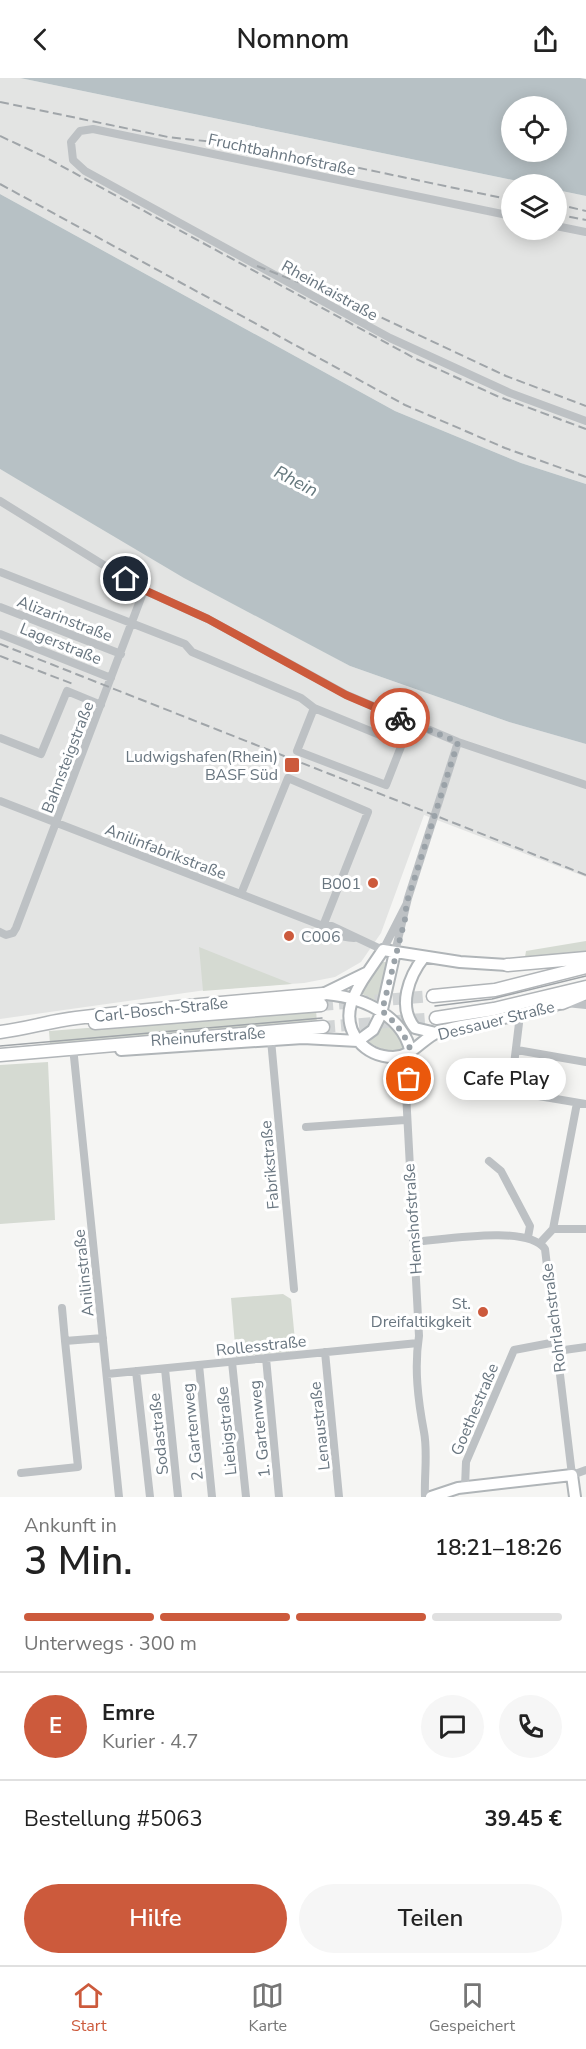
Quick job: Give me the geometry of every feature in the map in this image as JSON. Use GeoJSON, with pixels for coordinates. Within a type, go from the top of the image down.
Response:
{"type":"FeatureCollection","features":[{"type":"Feature","properties":{"kind":"main road"},"geometry":{"type":"LineString","coordinates":[[412,1057],[391,1057],[366,1050],[358,1041],[349,1016],[353,998],[383,950],[424,957],[507,965],[586,958]]}},
{"type":"Feature","properties":{"kind":"main road"},"geometry":{"type":"LineString","coordinates":[[94,1045],[110,1050],[271,1040],[358,1041],[373,1030],[382,1011],[395,952]]}},
{"type":"Feature","properties":{"kind":"main road"},"geometry":{"type":"LineString","coordinates":[[424,957],[411,977],[406,1003],[408,1017],[415,1028],[436,1033]]}},
{"type":"Feature","properties":{"kind":"main road"},"geometry":{"type":"LineString","coordinates":[[433,996],[495,990],[586,967]]}},
{"type":"Feature","properties":{"kind":"main road"},"geometry":{"type":"LineString","coordinates":[[322,1000],[368,972]]}},
{"type":"Feature","properties":{"kind":"main road"},"geometry":{"type":"LineString","coordinates":[[436,1018],[494,1009],[586,987]]}},
{"type":"Feature","properties":{"kind":"main road"},"geometry":{"type":"LineString","coordinates":[[562,1003],[586,993]]}},
{"type":"Feature","properties":{"kind":"main road"},"geometry":{"type":"LineString","coordinates":[[322,1000],[353,998],[382,1011],[398,1026],[412,1057],[407,1077]]}},
{"type":"Feature","properties":{"kind":"main road","name":"Rheinuferstraße"},"geometry":{"type":"LineString","coordinates":[[0,1032],[322,1000]]}},
{"type":"Feature","properties":{"kind":"main road","name":"Dessauer Straße"},"geometry":{"type":"LineString","coordinates":[[412,1057],[436,1033],[520,1015],[562,1003]]}},
{"type":"Feature","properties":{"kind":"main road","name":"Rheinuferstraße"},"geometry":{"type":"LineString","coordinates":[[94,1045],[323,1027]]}},
{"type":"Feature","properties":{"kind":"main road","name":"Carl-Bosch-Straße"},"geometry":{"type":"LineString","coordinates":[[0,1055],[94,1045]]}},
{"type":"Feature","properties":{"kind":"main road"},"geometry":{"type":"LineString","coordinates":[[391,1057],[407,1077]]}},
{"type":"Feature","properties":{"kind":"main road"},"geometry":{"type":"LineString","coordinates":[[431,1497],[465,1487],[572,1475]]}},
{"type":"Feature","properties":{"kind":"main road","name":"Rohrlachstraße"},"geometry":{"type":"LineString","coordinates":[[572,1475],[575,1497]]}},
{"type":"Feature","properties":{"kind":"street","name":"Fruchtbahnhofstraße"},"geometry":{"type":"LineString","coordinates":[[73,160],[70,148],[74,135],[84,129],[93,129],[501,214]]}},
{"type":"Feature","properties":{"kind":"street","name":"Rheinkaistraße"},"geometry":{"type":"LineString","coordinates":[[73,160],[85,171],[179,224],[390,338],[510,393],[586,421]]}},
{"type":"Feature","properties":{"kind":"street"},"geometry":{"type":"LineString","coordinates":[[567,228],[586,232]]}},
{"type":"Feature","properties":{"kind":"street"},"geometry":{"type":"LineString","coordinates":[[0,501],[144,590],[208,619],[346,695],[458,742],[586,785]]}},
{"type":"Feature","properties":{"kind":"street"},"geometry":{"type":"LineString","coordinates":[[0,572],[133,623],[184,645],[192,652],[302,698],[314,708],[402,744],[386,785],[297,751],[314,708]]}},
{"type":"Feature","properties":{"kind":"street","name":"Bahnsteigstraße"},"geometry":{"type":"LineString","coordinates":[[0,932],[6,935],[13,933],[57,824],[144,590]]}},
{"type":"Feature","properties":{"kind":"street","name":"Alizarinstraße"},"geometry":{"type":"LineString","coordinates":[[0,607],[121,654]]}},
{"type":"Feature","properties":{"kind":"street","name":"Lagerstraße"},"geometry":{"type":"LineString","coordinates":[[0,634],[111,678]]}},
{"type":"Feature","properties":{"kind":"street"},"geometry":{"type":"LineString","coordinates":[[0,738],[41,754],[67,691],[101,705]]}},
{"type":"Feature","properties":{"kind":"street"},"geometry":{"type":"LineString","coordinates":[[383,950],[406,905],[458,742]]}},
{"type":"Feature","properties":{"kind":"street"},"geometry":{"type":"LineString","coordinates":[[241,894],[288,778],[368,812],[323,926]]}},
{"type":"Feature","properties":{"kind":"street","name":"Anilinfabrikstraße"},"geometry":{"type":"LineString","coordinates":[[0,801],[323,926],[339,928],[356,939],[383,950]]}},
{"type":"Feature","properties":{"kind":"street"},"geometry":{"type":"LineString","coordinates":[[395,952],[406,915],[406,905]]}},
{"type":"Feature","properties":{"kind":"street","name":"Dessauer Straße"},"geometry":{"type":"LineString","coordinates":[[562,1003],[586,1005]]}},
{"type":"Feature","properties":{"kind":"street"},"geometry":{"type":"LineString","coordinates":[[520,1015],[512,1081],[515,1092],[586,1104]]}},
{"type":"Feature","properties":{"kind":"street","name":"Fabrikstraße"},"geometry":{"type":"LineString","coordinates":[[271,1040],[294,1289]]}},
{"type":"Feature","properties":{"kind":"street","name":"Anilinstraße"},"geometry":{"type":"LineString","coordinates":[[73,1047],[118,1497]]}},
{"type":"Feature","properties":{"kind":"street"},"geometry":{"type":"LineString","coordinates":[[517,1050],[586,1062]]}},
{"type":"Feature","properties":{"kind":"street","name":"Hemshofstraße"},"geometry":{"type":"LineString","coordinates":[[407,1077],[405,1120],[413,1242],[420,1419],[424,1432],[425,1497]]}},
{"type":"Feature","properties":{"kind":"street"},"geometry":{"type":"LineString","coordinates":[[540,1243],[553,1229],[577,1103]]}},
{"type":"Feature","properties":{"kind":"street"},"geometry":{"type":"LineString","coordinates":[[306,1127],[405,1120]]}},
{"type":"Feature","properties":{"kind":"street"},"geometry":{"type":"LineString","coordinates":[[413,1242],[517,1235],[528,1237],[530,1227],[524,1215],[501,1171],[489,1161]]}},
{"type":"Feature","properties":{"kind":"street"},"geometry":{"type":"LineString","coordinates":[[553,1229],[586,1229]]}},
{"type":"Feature","properties":{"kind":"street","name":"Rohrlachstraße"},"geometry":{"type":"LineString","coordinates":[[528,1237],[540,1243],[545,1249],[572,1475]]}},
{"type":"Feature","properties":{"kind":"street"},"geometry":{"type":"LineString","coordinates":[[21,1473],[78,1467],[62,1308]]}},
{"type":"Feature","properties":{"kind":"street"},"geometry":{"type":"LineString","coordinates":[[65,1341],[103,1338]]}},
{"type":"Feature","properties":{"kind":"street","name":"Rollesstraße"},"geometry":{"type":"LineString","coordinates":[[106,1374],[418,1343]]}},
{"type":"Feature","properties":{"kind":"street"},"geometry":{"type":"LineString","coordinates":[[557,1346],[586,1347]]}},
{"type":"Feature","properties":{"kind":"street","name":"Goethestraße"},"geometry":{"type":"LineString","coordinates":[[465,1487],[466,1461],[513,1350],[557,1346]]}},
{"type":"Feature","properties":{"kind":"street","name":"Lenaustraße"},"geometry":{"type":"LineString","coordinates":[[325,1352],[339,1497]]}},
{"type":"Feature","properties":{"kind":"street","name":"1. Gartenweg"},"geometry":{"type":"LineString","coordinates":[[266,1358],[279,1497]]}},
{"type":"Feature","properties":{"kind":"street","name":"Liebigstraße"},"geometry":{"type":"LineString","coordinates":[[232,1362],[246,1497]]}},
{"type":"Feature","properties":{"kind":"street","name":"2. Gartenweg"},"geometry":{"type":"LineString","coordinates":[[199,1365],[212,1497]]}},
{"type":"Feature","properties":{"kind":"street","name":"Sodastraße"},"geometry":{"type":"LineString","coordinates":[[165,1369],[178,1497]]}},
{"type":"Feature","properties":{"kind":"street"},"geometry":{"type":"LineString","coordinates":[[136,1371],[150,1497]]}},
{"type":"Feature","properties":{"kind":"street"},"geometry":{"type":"LineString","coordinates":[[572,1475],[586,1470]]}},
{"type":"Feature","properties":{"kind":"shaded area"},"geometry":{"type":"Polygon","coordinates":[[[0,78],[20,78],[501,178],[501,240],[567,240],[567,192],[586,196],[586,484],[521,463],[395,411],[0,194],[0,78]]]}},
{"type":"Feature","properties":{"kind":"shaded area"},"geometry":{"type":"Polygon","coordinates":[[[0,469],[350,666],[509,722],[586,744],[586,877],[424,815],[381,933],[361,962],[335,977],[304,983],[206,990],[0,1019],[0,469]]]}},
{"type":"Feature","properties":{"kind":"shaded area"},"geometry":{"type":"Polygon","coordinates":[[[586,941],[586,951],[569,953],[567,957],[525,957],[526,951],[586,941]]]}},
{"type":"Feature","properties":{"kind":"shaded area"},"geometry":{"type":"Polygon","coordinates":[[[199,947],[292,984],[203,991],[199,947]]]}},
{"type":"Feature","properties":{"kind":"shaded area"},"geometry":{"type":"Polygon","coordinates":[[[378,962],[390,962],[381,1003],[360,993],[378,962]]]}},
{"type":"Feature","properties":{"kind":"shaded area"},"geometry":{"type":"Polygon","coordinates":[[[316,1010],[317,1023],[50,1044],[49,1031],[316,1010]]]}},
{"type":"Feature","properties":{"kind":"shaded area"},"geometry":{"type":"Polygon","coordinates":[[[386,1019],[396,1027],[407,1051],[392,1053],[368,1043],[379,1032],[386,1019]]]}},
{"type":"Feature","properties":{"kind":"shaded area"},"geometry":{"type":"Polygon","coordinates":[[[48,1062],[55,1220],[0,1224],[0,1065],[48,1062]]]}},
{"type":"Feature","properties":{"kind":"shaded area"},"geometry":{"type":"Polygon","coordinates":[[[283,1294],[291,1299],[296,1351],[236,1357],[231,1298],[283,1294]]]}},
{"type":"Feature","properties":{"kind":"water"},"geometry":{"type":"Polygon","coordinates":[[[20,78],[586,79],[586,196],[567,192],[567,174],[501,174],[501,178],[20,78]]]}},
{"type":"Feature","properties":{"kind":"water","name":"Rhein"},"geometry":{"type":"Polygon","coordinates":[[[0,194],[395,411],[521,463],[586,484],[586,744],[509,722],[350,666],[184,578],[0,469],[0,194]]]}},
{"type":"Feature","properties":{"kind":"tunnel"},"geometry":{"type":"LineString","coordinates":[[321,1005],[433,996]]}},
{"type":"Feature","properties":{"kind":"tunnel"},"geometry":{"type":"LineString","coordinates":[[323,1027],[436,1018]]}},
{"type":"Feature","properties":{"kind":"tram line"},"geometry":{"type":"LineString","coordinates":[[435,1006],[492,999],[586,976]]}},
{"type":"Feature","properties":{"kind":"tram line"},"geometry":{"type":"LineString","coordinates":[[0,1046],[322,1018]]}},
{"type":"Feature","properties":{"kind":"railway"},"geometry":{"type":"LineString","coordinates":[[0,102],[168,137],[259,147],[501,198]]}},
{"type":"Feature","properties":{"kind":"railway"},"geometry":{"type":"LineString","coordinates":[[0,136],[45,157],[416,359],[497,396],[586,429]]}},
{"type":"Feature","properties":{"kind":"railway"},"geometry":{"type":"LineString","coordinates":[[0,184],[405,405],[505,448],[586,477]]}},
{"type":"Feature","properties":{"kind":"railway"},"geometry":{"type":"LineString","coordinates":[[567,207],[586,211]]}},
{"type":"Feature","properties":{"kind":"railway"},"geometry":{"type":"LineString","coordinates":[[567,216],[586,220]]}},
{"type":"Feature","properties":{"kind":"railway"},"geometry":{"type":"LineString","coordinates":[[257,266],[346,301],[506,376],[586,406]]}},
{"type":"Feature","properties":{"kind":"railway"},"geometry":{"type":"LineString","coordinates":[[0,644],[586,875]]}},
{"type":"Feature","properties":{"kind":"railway"},"geometry":{"type":"LineString","coordinates":[[0,656],[73,684]]}},
{"type":"Feature","properties":{"kind":"way so far"},"geometry":{"type":"LineString","coordinates":[[400,718],[458,742],[406,905],[406,915],[388,978],[382,1011],[398,1026],[407,1042],[413,1062],[409,1079]]}},
{"type":"Feature","properties":{"kind":"place","name":"Ludwigshafen(Rhein) BASF Süd"},"geometry":{"type":"Point","coordinates":[292,765]}},
{"type":"Feature","properties":{"kind":"place","name":"B001"},"geometry":{"type":"Point","coordinates":[373,883]}},
{"type":"Feature","properties":{"kind":"place","name":"C006"},"geometry":{"type":"Point","coordinates":[289,936]}},
{"type":"Feature","properties":{"kind":"place","name":"Cafe Play"},"geometry":{"type":"Point","coordinates":[409,1079]}},
{"type":"Feature","properties":{"kind":"place","name":"St. Dreifaltikgkeit"},"geometry":{"type":"Point","coordinates":[483,1312]}},
{"type":"Feature","properties":{"kind":"route"},"geometry":{"type":"LineString","coordinates":[[126,579],[144,590],[208,619],[346,695],[400,718]]}}]}
